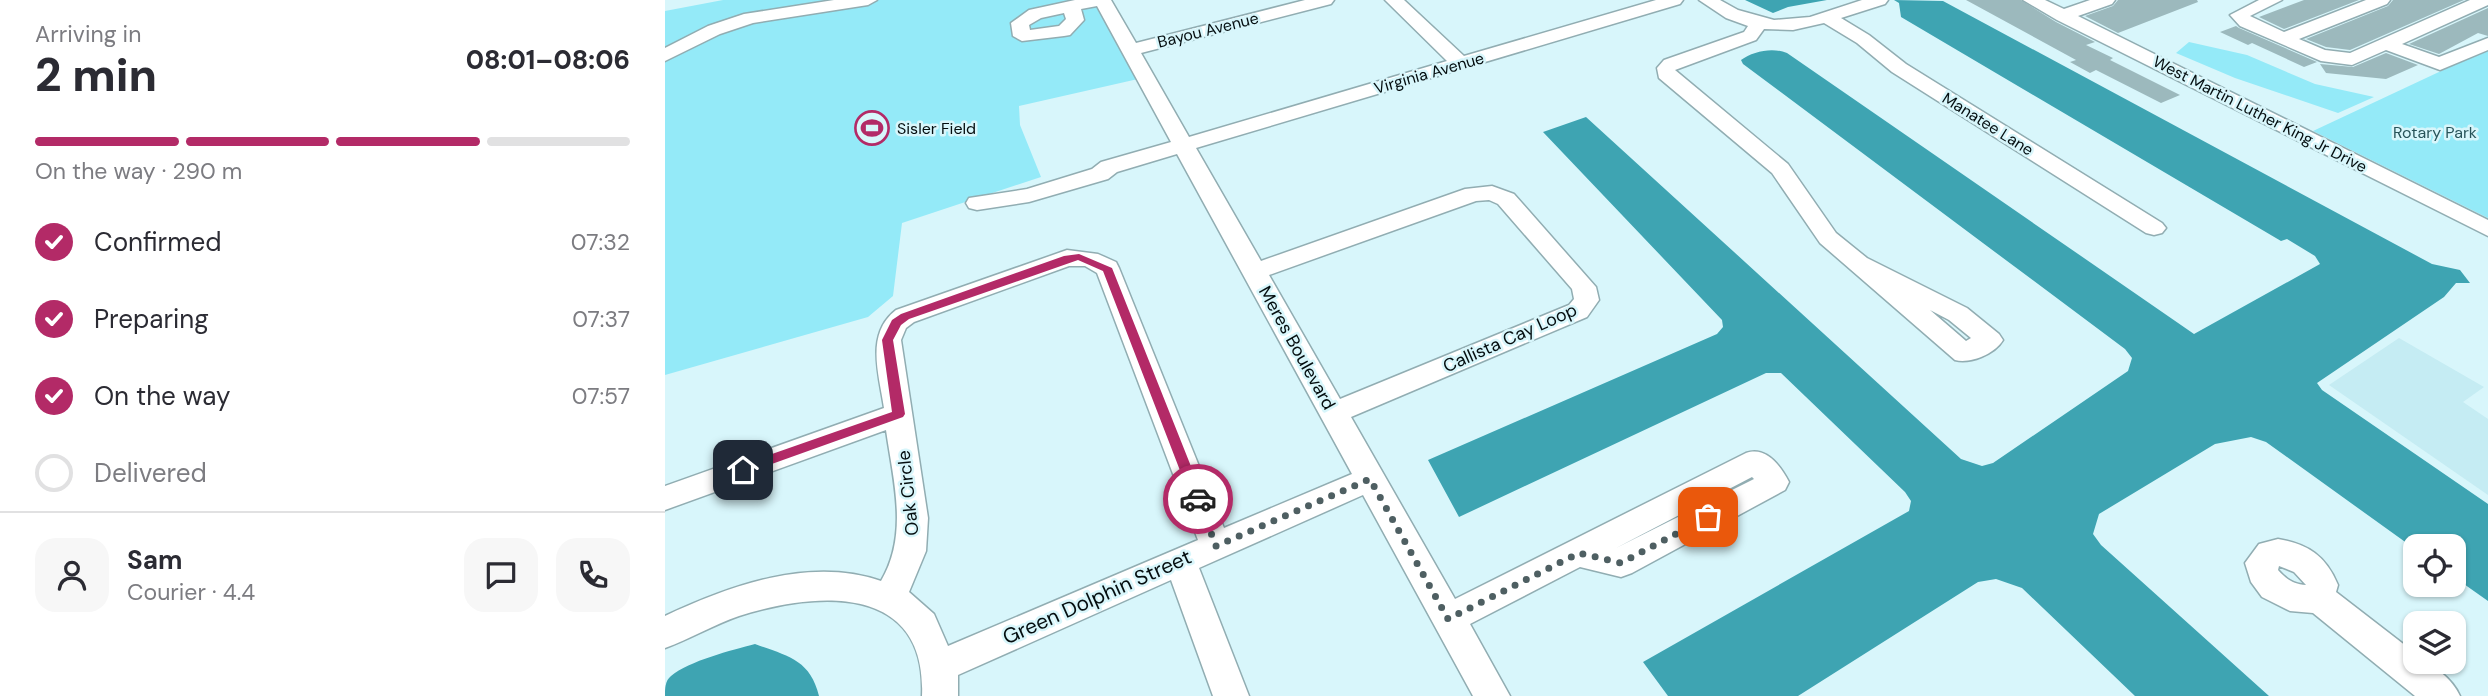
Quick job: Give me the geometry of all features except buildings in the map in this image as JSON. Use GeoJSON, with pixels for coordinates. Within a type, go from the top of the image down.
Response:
{"type":"FeatureCollection","features":[{"type":"Feature","properties":{"kind":"street"},"geometry":{"type":"LineString","coordinates":[[665,54],[714,30],[750,18],[868,0]]}},
{"type":"Feature","properties":{"kind":"street"},"geometry":{"type":"LineString","coordinates":[[1071,6],[1100,0]]}},
{"type":"Feature","properties":{"kind":"street","name":"Meres Boulevard"},"geometry":{"type":"LineString","coordinates":[[1100,0],[1132,50],[1492,696]]}},
{"type":"Feature","properties":{"kind":"street","name":"Bayou Avenue"},"geometry":{"type":"LineString","coordinates":[[1132,50],[1325,0]]}},
{"type":"Feature","properties":{"kind":"street"},"geometry":{"type":"LineString","coordinates":[[1394,0],[1461,64]]}},
{"type":"Feature","properties":{"kind":"street","name":"Virginia Avenue"},"geometry":{"type":"LineString","coordinates":[[977,203],[1029,195],[1100,174],[1108,167],[1674,0]]}},
{"type":"Feature","properties":{"kind":"street"},"geometry":{"type":"LineString","coordinates":[[1708,0],[1735,17],[1758,25],[1794,26],[1879,0]]}},
{"type":"Feature","properties":{"kind":"street","name":"West Martin Luther King Jr Drive"},"geometry":{"type":"LineString","coordinates":[[2032,0],[2488,229]]}},
{"type":"Feature","properties":{"kind":"street"},"geometry":{"type":"LineString","coordinates":[[2063,16],[2106,0]]}},
{"type":"Feature","properties":{"kind":"street"},"geometry":{"type":"LineString","coordinates":[[2273,0],[2239,15],[2246,22],[2326,57],[2346,59],[2484,0]]}},
{"type":"Feature","properties":{"kind":"street"},"geometry":{"type":"LineString","coordinates":[[2284,38],[2381,0]]}},
{"type":"Feature","properties":{"kind":"street","name":"Manatee Lane"},"geometry":{"type":"LineString","coordinates":[[1826,17],[1863,40],[1899,68],[2154,228]]}},
{"type":"Feature","properties":{"kind":"street"},"geometry":{"type":"LineString","coordinates":[[1758,25],[1750,36],[1671,64],[1666,68],[1665,74],[1780,169],[1828,239],[1964,353],[1990,340],[1958,314],[1857,263]]}},
{"type":"Feature","properties":{"kind":"street"},"geometry":{"type":"LineString","coordinates":[[2386,44],[2440,64],[2488,43]]}},
{"type":"Feature","properties":{"kind":"street","name":"Callista Cay Loop"},"geometry":{"type":"LineString","coordinates":[[1254,272],[1484,192],[1506,199],[1584,287],[1587,300],[1578,311],[1333,413]]}},
{"type":"Feature","properties":{"kind":"street","name":"Oak Circle"},"geometry":{"type":"LineString","coordinates":[[889,597],[907,566],[913,546],[913,518],[888,340],[896,323],[905,316],[1067,258],[1090,259],[1107,268],[1216,546]]}},
{"type":"Feature","properties":{"kind":"street"},"geometry":{"type":"LineString","coordinates":[[665,498],[899,414]]}},
{"type":"Feature","properties":{"kind":"street"},"geometry":{"type":"LineString","coordinates":[[1448,619],[1756,461],[1774,482],[1621,563],[1579,553]]}},
{"type":"Feature","properties":{"kind":"street","name":"Green Dolphin Street"},"geometry":{"type":"LineString","coordinates":[[940,681],[1180,561],[1370,479]]}},
{"type":"Feature","properties":{"kind":"street"},"geometry":{"type":"LineString","coordinates":[[1180,561],[1231,696]]}},
{"type":"Feature","properties":{"kind":"street"},"geometry":{"type":"LineString","coordinates":[[665,633],[737,600],[781,589],[858,587],[889,597],[913,614],[930,637],[940,681]]}},
{"type":"Feature","properties":{"kind":"street"},"geometry":{"type":"LineString","coordinates":[[2318,597],[2442,696]]}},
{"type":"Feature","properties":{"kind":"shaded area"},"geometry":{"type":"Polygon","coordinates":[[[1745,0],[1827,0],[1788,7],[1773,13],[1745,0]]]}},
{"type":"Feature","properties":{"kind":"shaded area"},"geometry":{"type":"Polygon","coordinates":[[[1894,0],[1943,1],[2432,264],[2460,270],[2470,283],[2456,283],[2444,297],[2317,383],[2322,390],[2488,504],[2488,601],[2466,585],[2466,534],[2403,534],[2403,540],[2266,442],[2251,437],[2215,444],[2099,514],[2093,534],[2101,545],[2269,696],[2135,696],[2022,588],[1996,579],[1978,582],[1798,696],[1668,696],[1643,662],[1909,511],[1911,501],[1905,492],[1781,373],[1766,373],[1459,517],[1428,460],[1717,334],[1723,327],[1722,320],[1543,132],[1586,117],[1961,459],[1982,466],[1993,463],[2128,371],[2132,358],[2125,349],[1743,64],[1741,60],[1757,52],[1776,50],[1787,53],[2194,334],[2320,264],[2315,256],[2287,239],[2281,241],[1901,17],[1899,3],[1894,0]]]}},
{"type":"Feature","properties":{"kind":"shaded area"},"geometry":{"type":"Polygon","coordinates":[[[2399,338],[2484,387],[2463,402],[2488,419],[2488,495],[2329,385],[2399,338]]]}},
{"type":"Feature","properties":{"kind":"shaded area"},"geometry":{"type":"Polygon","coordinates":[[[755,644],[787,656],[803,666],[810,674],[819,696],[665,696],[668,680],[679,671],[711,657],[755,644]]]}},
{"type":"Feature","properties":{"kind":"green space"},"geometry":{"type":"Polygon","coordinates":[[[723,0],[1093,0],[1138,79],[1019,106],[1020,125],[1041,177],[902,223],[893,296],[868,317],[665,375],[665,11],[723,0]]]}},
{"type":"Feature","properties":{"kind":"green space"},"geometry":{"type":"Polygon","coordinates":[[[2189,42],[2247,55],[2315,84],[2374,97],[2338,113],[2235,78],[2176,53],[2189,42]]]}},
{"type":"Feature","properties":{"kind":"green space","name":"Rotary Park"},"geometry":{"type":"Polygon","coordinates":[[[2488,49],[2488,218],[2313,131],[2488,49]]]}},
{"type":"Feature","properties":{"kind":"way so far"},"geometry":{"type":"LineString","coordinates":[[1198,499],[1216,546],[1370,479],[1448,619],[1579,553],[1621,563],[1708,517]]}},
{"type":"Feature","properties":{"kind":"place","name":"Sisler Field"},"geometry":{"type":"Point","coordinates":[872,128]}},
{"type":"Feature","properties":{"kind":"route"},"geometry":{"type":"LineString","coordinates":[[743,470],[899,414],[888,340],[896,323],[905,316],[1067,258],[1079,257],[1090,259],[1107,268],[1198,499]]}}]}
